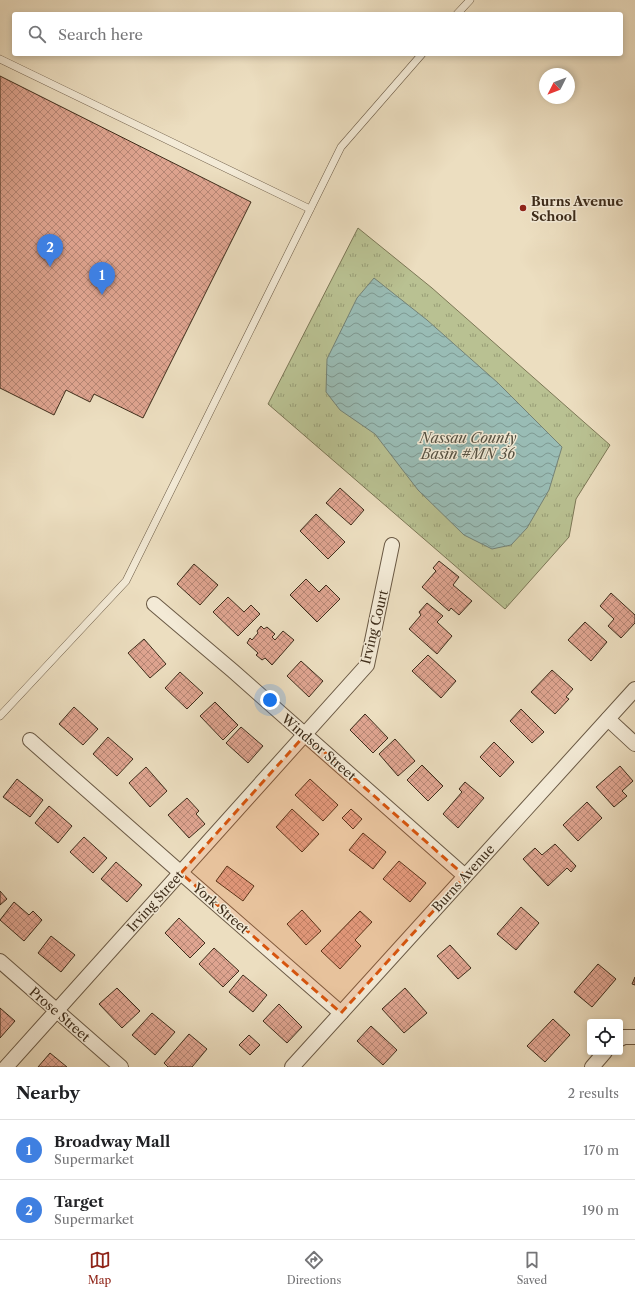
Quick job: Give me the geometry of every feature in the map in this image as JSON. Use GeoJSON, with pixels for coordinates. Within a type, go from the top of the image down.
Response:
{"type":"FeatureCollection","features":[{"type":"Feature","properties":{"kind":"street","name":"Irving Court"},"geometry":{"type":"LineString","coordinates":[[305,735],[367,666],[392,545]]}},
{"type":"Feature","properties":{"kind":"street","name":"Windsor Street"},"geometry":{"type":"LineString","coordinates":[[154,604],[233,671],[465,876]]}},
{"type":"Feature","properties":{"kind":"street","name":"Burns Avenue"},"geometry":{"type":"LineString","coordinates":[[292,1067],[635,689]]}},
{"type":"Feature","properties":{"kind":"street"},"geometry":{"type":"LineString","coordinates":[[608,719],[635,744]]}},
{"type":"Feature","properties":{"kind":"street","name":"Irving Street"},"geometry":{"type":"LineString","coordinates":[[6,1067],[305,735]]}},
{"type":"Feature","properties":{"kind":"street","name":"York Street"},"geometry":{"type":"LineString","coordinates":[[30,740],[341,1013]]}},
{"type":"Feature","properties":{"kind":"street","name":"Prose Street"},"geometry":{"type":"LineString","coordinates":[[0,961],[121,1067]]}},
{"type":"Feature","properties":{"kind":"street"},"geometry":{"type":"LineString","coordinates":[[623,1038],[635,1037]]}},
{"type":"Feature","properties":{"kind":"street"},"geometry":{"type":"LineString","coordinates":[[592,1067],[602,1055]]}},
{"type":"Feature","properties":{"kind":"lane"},"geometry":{"type":"LineString","coordinates":[[460,12],[470,0]]}},
{"type":"Feature","properties":{"kind":"lane"},"geometry":{"type":"LineString","coordinates":[[0,716],[126,581],[341,147],[420,56]]}},
{"type":"Feature","properties":{"kind":"lane"},"geometry":{"type":"LineString","coordinates":[[0,59],[310,209]]}},
{"type":"Feature","properties":{"kind":"highlighted area"},"geometry":{"type":"Polygon","coordinates":[[[305,735],[465,876],[341,1013],[181,873],[305,735]]]}},
{"type":"Feature","properties":{"kind":"green space"},"geometry":{"type":"Polygon","coordinates":[[[358,228],[432,288],[610,445],[576,499],[569,537],[505,609],[268,404],[358,228]]]}},
{"type":"Feature","properties":{"kind":"water","name":"Nassau County Basin #MN 36"},"geometry":{"type":"Polygon","coordinates":[[[374,278],[427,320],[498,383],[562,447],[549,490],[527,528],[511,545],[492,549],[464,535],[418,490],[375,434],[340,410],[326,392],[327,359],[357,298],[374,278]]]}},
{"type":"Feature","properties":{"kind":"building"},"geometry":{"type":"Polygon","coordinates":[[[0,76],[251,202],[143,418],[94,394],[90,402],[66,390],[54,415],[0,388],[0,76]]]}},
{"type":"Feature","properties":{"kind":"building"},"geometry":{"type":"Polygon","coordinates":[[[340,488],[364,510],[351,525],[326,503],[340,488]]]}},
{"type":"Feature","properties":{"kind":"building"},"geometry":{"type":"Polygon","coordinates":[[[316,514],[345,542],[328,559],[300,531],[316,514]]]}},
{"type":"Feature","properties":{"kind":"building"},"geometry":{"type":"Polygon","coordinates":[[[439,561],[459,577],[453,585],[472,601],[459,615],[451,608],[449,611],[422,587],[436,571],[433,568],[439,561]]]}},
{"type":"Feature","properties":{"kind":"building"},"geometry":{"type":"Polygon","coordinates":[[[194,564],[218,585],[200,605],[177,584],[194,564]]]}},
{"type":"Feature","properties":{"kind":"building"},"geometry":{"type":"Polygon","coordinates":[[[306,579],[319,592],[326,585],[340,599],[317,622],[290,595],[306,579]]]}},
{"type":"Feature","properties":{"kind":"building"},"geometry":{"type":"Polygon","coordinates":[[[611,593],[635,615],[635,623],[621,638],[608,626],[614,619],[600,606],[611,593]]]}},
{"type":"Feature","properties":{"kind":"building"},"geometry":{"type":"Polygon","coordinates":[[[228,597],[244,612],[251,605],[260,614],[238,636],[213,612],[228,597]]]}},
{"type":"Feature","properties":{"kind":"building"},"geometry":{"type":"Polygon","coordinates":[[[427,603],[443,616],[437,622],[452,636],[437,654],[409,629],[421,615],[419,612],[427,603]]]}},
{"type":"Feature","properties":{"kind":"building"},"geometry":{"type":"Polygon","coordinates":[[[585,622],[607,642],[591,661],[568,640],[585,622]]]}},
{"type":"Feature","properties":{"kind":"building"},"geometry":{"type":"Polygon","coordinates":[[[261,626],[264,629],[267,627],[275,634],[272,637],[275,640],[283,631],[294,640],[272,665],[265,658],[262,660],[256,655],[258,653],[247,643],[250,638],[252,640],[258,633],[257,631],[261,626]]]}},
{"type":"Feature","properties":{"kind":"building"},"geometry":{"type":"Polygon","coordinates":[[[144,639],[166,664],[150,678],[128,653],[144,639]]]}},
{"type":"Feature","properties":{"kind":"building"},"geometry":{"type":"Polygon","coordinates":[[[428,655],[456,681],[441,698],[412,671],[428,655]]]}},
{"type":"Feature","properties":{"kind":"building"},"geometry":{"type":"Polygon","coordinates":[[[301,661],[323,681],[309,697],[287,676],[301,661]]]}},
{"type":"Feature","properties":{"kind":"building"},"geometry":{"type":"Polygon","coordinates":[[[552,670],[573,689],[566,697],[569,699],[555,714],[531,692],[552,670]]]}},
{"type":"Feature","properties":{"kind":"building"},"geometry":{"type":"Polygon","coordinates":[[[180,672],[203,693],[187,709],[165,688],[180,672]]]}},
{"type":"Feature","properties":{"kind":"building"},"geometry":{"type":"Polygon","coordinates":[[[215,702],[238,725],[223,740],[200,716],[215,702]]]}},
{"type":"Feature","properties":{"kind":"building"},"geometry":{"type":"Polygon","coordinates":[[[74,707],[98,729],[83,745],[59,724],[74,707]]]}},
{"type":"Feature","properties":{"kind":"building"},"geometry":{"type":"Polygon","coordinates":[[[521,709],[544,732],[532,743],[510,721],[521,709]]]}},
{"type":"Feature","properties":{"kind":"building"},"geometry":{"type":"Polygon","coordinates":[[[365,714],[388,738],[373,753],[350,730],[365,714]]]}},
{"type":"Feature","properties":{"kind":"building"},"geometry":{"type":"Polygon","coordinates":[[[241,727],[263,746],[248,763],[226,743],[241,727]]]}},
{"type":"Feature","properties":{"kind":"building"},"geometry":{"type":"Polygon","coordinates":[[[108,737],[133,759],[117,776],[93,754],[108,737]]]}},
{"type":"Feature","properties":{"kind":"building"},"geometry":{"type":"Polygon","coordinates":[[[395,739],[415,761],[398,776],[379,754],[395,739]]]}},
{"type":"Feature","properties":{"kind":"building"},"geometry":{"type":"Polygon","coordinates":[[[494,742],[514,762],[500,777],[480,757],[494,742]]]}},
{"type":"Feature","properties":{"kind":"building"},"geometry":{"type":"Polygon","coordinates":[[[422,765],[443,786],[428,801],[407,780],[422,765]]]}},
{"type":"Feature","properties":{"kind":"building"},"geometry":{"type":"Polygon","coordinates":[[[620,766],[633,781],[622,791],[627,796],[614,807],[596,787],[620,766]]]}},
{"type":"Feature","properties":{"kind":"building"},"geometry":{"type":"Polygon","coordinates":[[[146,767],[167,791],[150,807],[129,783],[146,767]]]}},
{"type":"Feature","properties":{"kind":"building"},"geometry":{"type":"Polygon","coordinates":[[[17,779],[43,800],[30,817],[3,797],[17,779]]]}},
{"type":"Feature","properties":{"kind":"building"},"geometry":{"type":"Polygon","coordinates":[[[310,779],[338,805],[323,821],[295,795],[310,779]]]}},
{"type":"Feature","properties":{"kind":"building"},"geometry":{"type":"Polygon","coordinates":[[[465,782],[484,798],[458,828],[443,814],[462,792],[459,789],[465,782]]]}},
{"type":"Feature","properties":{"kind":"building"},"geometry":{"type":"Polygon","coordinates":[[[187,798],[199,811],[196,814],[205,824],[189,838],[168,815],[187,798]]]}},
{"type":"Feature","properties":{"kind":"building"},"geometry":{"type":"Polygon","coordinates":[[[587,802],[602,818],[578,841],[563,825],[587,802]]]}},
{"type":"Feature","properties":{"kind":"building"},"geometry":{"type":"Polygon","coordinates":[[[49,806],[72,826],[58,843],[35,823],[49,806]]]}},
{"type":"Feature","properties":{"kind":"building"},"geometry":{"type":"Polygon","coordinates":[[[292,809],[319,834],[302,852],[276,827],[292,809]]]}},
{"type":"Feature","properties":{"kind":"building"},"geometry":{"type":"Polygon","coordinates":[[[351,809],[362,819],[353,829],[342,818],[351,809]]]}},
{"type":"Feature","properties":{"kind":"building"},"geometry":{"type":"Polygon","coordinates":[[[363,833],[386,852],[373,869],[349,850],[363,833]]]}},
{"type":"Feature","properties":{"kind":"building"},"geometry":{"type":"Polygon","coordinates":[[[84,837],[107,858],[93,873],[70,852],[84,837]]]}},
{"type":"Feature","properties":{"kind":"building"},"geometry":{"type":"Polygon","coordinates":[[[555,844],[576,866],[571,872],[567,868],[548,886],[523,859],[535,848],[542,855],[555,844]]]}},
{"type":"Feature","properties":{"kind":"building"},"geometry":{"type":"Polygon","coordinates":[[[399,861],[426,883],[410,902],[383,879],[399,861]]]}},
{"type":"Feature","properties":{"kind":"building"},"geometry":{"type":"Polygon","coordinates":[[[116,862],[142,885],[127,902],[101,879],[116,862]]]}},
{"type":"Feature","properties":{"kind":"building"},"geometry":{"type":"Polygon","coordinates":[[[227,866],[254,886],[243,901],[216,881],[227,866]]]}},
{"type":"Feature","properties":{"kind":"building"},"geometry":{"type":"Polygon","coordinates":[[[0,891],[7,899],[0,905],[0,891]]]}},
{"type":"Feature","properties":{"kind":"building"},"geometry":{"type":"Polygon","coordinates":[[[14,902],[29,915],[33,911],[42,920],[24,941],[0,920],[14,902]]]}},
{"type":"Feature","properties":{"kind":"building"},"geometry":{"type":"Polygon","coordinates":[[[521,907],[539,923],[516,950],[497,934],[521,907]]]}},
{"type":"Feature","properties":{"kind":"building"},"geometry":{"type":"Polygon","coordinates":[[[302,910],[321,931],[306,945],[287,924],[302,910]]]}},
{"type":"Feature","properties":{"kind":"building"},"geometry":{"type":"Polygon","coordinates":[[[360,911],[372,922],[355,940],[361,946],[340,969],[321,951],[360,911]]]}},
{"type":"Feature","properties":{"kind":"building"},"geometry":{"type":"Polygon","coordinates":[[[179,918],[205,943],[190,958],[165,933],[179,918]]]}},
{"type":"Feature","properties":{"kind":"building"},"geometry":{"type":"Polygon","coordinates":[[[51,936],[75,955],[61,972],[38,953],[51,936]]]}},
{"type":"Feature","properties":{"kind":"building"},"geometry":{"type":"Polygon","coordinates":[[[450,945],[471,968],[458,979],[437,956],[450,945]]]}},
{"type":"Feature","properties":{"kind":"building"},"geometry":{"type":"Polygon","coordinates":[[[214,948],[239,971],[223,987],[199,964],[214,948]]]}},
{"type":"Feature","properties":{"kind":"building"},"geometry":{"type":"Polygon","coordinates":[[[598,964],[616,979],[592,1007],[574,992],[598,964]]]}},
{"type":"Feature","properties":{"kind":"building"},"geometry":{"type":"Polygon","coordinates":[[[243,975],[267,995],[253,1012],[229,992],[243,975]]]}},
{"type":"Feature","properties":{"kind":"building"},"geometry":{"type":"Polygon","coordinates":[[[635,977],[635,985],[632,984],[635,977]]]}},
{"type":"Feature","properties":{"kind":"building"},"geometry":{"type":"Polygon","coordinates":[[[117,988],[140,1011],[122,1028],[99,1004],[117,988]]]}},
{"type":"Feature","properties":{"kind":"building"},"geometry":{"type":"Polygon","coordinates":[[[405,988],[427,1013],[404,1033],[382,1009],[405,988]]]}},
{"type":"Feature","properties":{"kind":"building"},"geometry":{"type":"Polygon","coordinates":[[[279,1004],[302,1027],[287,1043],[263,1021],[279,1004]]]}},
{"type":"Feature","properties":{"kind":"building"},"geometry":{"type":"Polygon","coordinates":[[[0,1008],[15,1021],[0,1038],[0,1008]]]}},
{"type":"Feature","properties":{"kind":"building"},"geometry":{"type":"Polygon","coordinates":[[[152,1013],[175,1032],[155,1055],[132,1035],[152,1013]]]}},
{"type":"Feature","properties":{"kind":"building"},"geometry":{"type":"Polygon","coordinates":[[[553,1019],[570,1035],[545,1062],[527,1046],[553,1019]]]}},
{"type":"Feature","properties":{"kind":"building"},"geometry":{"type":"Polygon","coordinates":[[[371,1026],[397,1050],[383,1065],[357,1041],[371,1026]]]}},
{"type":"Feature","properties":{"kind":"building"},"geometry":{"type":"Polygon","coordinates":[[[189,1034],[207,1049],[192,1067],[168,1067],[164,1063],[189,1034]]]}},
{"type":"Feature","properties":{"kind":"building"},"geometry":{"type":"Polygon","coordinates":[[[249,1035],[260,1045],[250,1055],[239,1045],[249,1035]]]}},
{"type":"Feature","properties":{"kind":"building"},"geometry":{"type":"Polygon","coordinates":[[[50,1053],[67,1067],[38,1067],[50,1053]]]}},
{"type":"Feature","properties":{"kind":"place","name":"Burns Avenue School"},"geometry":{"type":"Point","coordinates":[523,208]}},
{"type":"Feature","properties":{"kind":"place","name":"Target"},"geometry":{"type":"Point","coordinates":[50,267]}},
{"type":"Feature","properties":{"kind":"place","name":"Broadway Mall"},"geometry":{"type":"Point","coordinates":[102,295]}}]}
